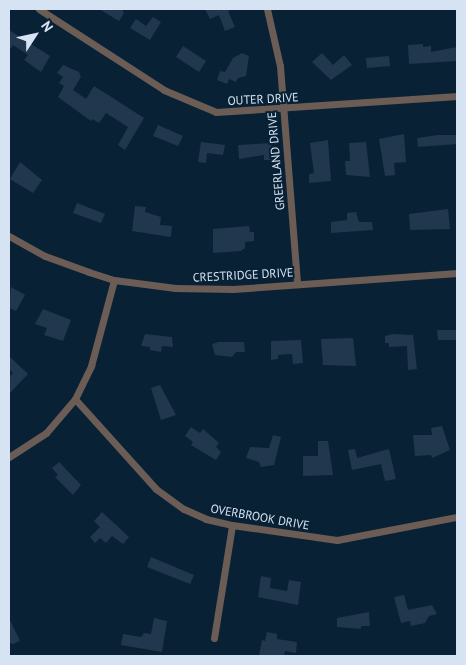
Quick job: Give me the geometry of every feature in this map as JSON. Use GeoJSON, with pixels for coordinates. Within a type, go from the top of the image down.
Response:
{"type":"FeatureCollection","features":[{"type":"Feature","properties":{"kind":"street","name":"OUTER DRIVE"},"geometry":{"type":"LineString","coordinates":[[38,9],[164,90],[197,106],[231,112],[457,96]]}},
{"type":"Feature","properties":{"kind":"street","name":"GREERLAND DRIVE"},"geometry":{"type":"LineString","coordinates":[[267,9],[276,36],[297,283]]}},
{"type":"Feature","properties":{"kind":"street","name":"CRESTRIDGE DRIVE"},"geometry":{"type":"LineString","coordinates":[[9,236],[63,263],[114,280],[200,290],[457,273]]}},
{"type":"Feature","properties":{"kind":"street"},"geometry":{"type":"LineString","coordinates":[[9,457],[46,433],[76,399],[91,366],[114,280]]}},
{"type":"Feature","properties":{"kind":"street","name":"OVERBROOK DRIVE"},"geometry":{"type":"LineString","coordinates":[[76,399],[166,497],[196,515],[232,525],[337,540],[457,518]]}},
{"type":"Feature","properties":{"kind":"street"},"geometry":{"type":"LineString","coordinates":[[214,638],[232,525]]}},
{"type":"Feature","properties":{"kind":"building"},"geometry":{"type":"Polygon","coordinates":[[[99,9],[122,9],[124,13],[119,21],[99,9]]]}},
{"type":"Feature","properties":{"kind":"building"},"geometry":{"type":"Polygon","coordinates":[[[205,9],[234,9],[228,11],[235,27],[225,31],[219,15],[210,19],[205,9]]]}},
{"type":"Feature","properties":{"kind":"building"},"geometry":{"type":"Polygon","coordinates":[[[153,17],[161,22],[150,40],[130,28],[136,19],[146,26],[153,17]]]}},
{"type":"Feature","properties":{"kind":"building"},"geometry":{"type":"Polygon","coordinates":[[[9,30],[50,56],[41,72],[24,60],[28,55],[13,45],[9,51],[9,30]]]}},
{"type":"Feature","properties":{"kind":"building"},"geometry":{"type":"Polygon","coordinates":[[[423,44],[423,47],[431,46],[431,52],[457,47],[457,61],[409,64],[408,45],[423,44]]]}},
{"type":"Feature","properties":{"kind":"building"},"geometry":{"type":"Polygon","coordinates":[[[183,46],[206,61],[199,72],[176,57],[183,46]]]}},
{"type":"Feature","properties":{"kind":"building"},"geometry":{"type":"Polygon","coordinates":[[[242,53],[249,56],[246,76],[238,78],[236,82],[229,79],[227,84],[217,80],[220,71],[225,72],[233,58],[242,53]]]}},
{"type":"Feature","properties":{"kind":"building"},"geometry":{"type":"Polygon","coordinates":[[[322,53],[333,65],[344,55],[352,65],[331,80],[312,62],[322,53]]]}},
{"type":"Feature","properties":{"kind":"building"},"geometry":{"type":"Polygon","coordinates":[[[389,56],[390,66],[367,68],[366,58],[389,56]]]}},
{"type":"Feature","properties":{"kind":"building"},"geometry":{"type":"Polygon","coordinates":[[[63,65],[79,72],[81,77],[73,90],[86,99],[94,86],[144,118],[125,150],[118,145],[128,127],[106,113],[99,123],[92,119],[91,121],[58,97],[64,86],[59,83],[63,77],[57,73],[63,65]]]}},
{"type":"Feature","properties":{"kind":"building"},"geometry":{"type":"Polygon","coordinates":[[[158,125],[183,136],[178,146],[153,136],[158,125]]]}},
{"type":"Feature","properties":{"kind":"building"},"geometry":{"type":"Polygon","coordinates":[[[404,134],[406,162],[394,163],[395,175],[385,176],[379,139],[404,134]]]}},
{"type":"Feature","properties":{"kind":"building"},"geometry":{"type":"Polygon","coordinates":[[[457,135],[457,144],[418,147],[417,138],[457,135]]]}},
{"type":"Feature","properties":{"kind":"building"},"geometry":{"type":"Polygon","coordinates":[[[328,140],[331,181],[309,183],[309,174],[314,173],[310,143],[328,140]]]}},
{"type":"Feature","properties":{"kind":"building"},"geometry":{"type":"Polygon","coordinates":[[[201,142],[225,145],[223,155],[207,153],[206,163],[198,162],[201,142]]]}},
{"type":"Feature","properties":{"kind":"building"},"geometry":{"type":"Polygon","coordinates":[[[366,142],[370,177],[346,175],[345,161],[350,161],[349,143],[366,142]]]}},
{"type":"Feature","properties":{"kind":"building"},"geometry":{"type":"Polygon","coordinates":[[[271,143],[272,160],[264,160],[264,155],[239,159],[238,145],[271,143]]]}},
{"type":"Feature","properties":{"kind":"building"},"geometry":{"type":"Polygon","coordinates":[[[20,162],[42,180],[33,193],[10,179],[20,162]]]}},
{"type":"Feature","properties":{"kind":"building"},"geometry":{"type":"Polygon","coordinates":[[[77,203],[105,214],[101,223],[73,213],[77,203]]]}},
{"type":"Feature","properties":{"kind":"building"},"geometry":{"type":"Polygon","coordinates":[[[135,206],[146,207],[145,212],[161,217],[160,225],[172,226],[171,237],[132,231],[135,206]]]}},
{"type":"Feature","properties":{"kind":"building"},"geometry":{"type":"Polygon","coordinates":[[[448,209],[450,229],[410,230],[409,214],[448,209]]]}},
{"type":"Feature","properties":{"kind":"building"},"geometry":{"type":"Polygon","coordinates":[[[356,212],[359,222],[372,222],[373,230],[331,233],[331,222],[347,220],[347,213],[356,212]]]}},
{"type":"Feature","properties":{"kind":"building"},"geometry":{"type":"Polygon","coordinates":[[[249,226],[250,232],[254,232],[254,241],[245,242],[245,248],[241,251],[213,253],[213,229],[249,226]]]}},
{"type":"Feature","properties":{"kind":"building"},"geometry":{"type":"Polygon","coordinates":[[[11,287],[25,295],[16,311],[9,308],[11,287]]]}},
{"type":"Feature","properties":{"kind":"building"},"geometry":{"type":"Polygon","coordinates":[[[43,309],[71,320],[63,341],[44,335],[47,328],[35,324],[43,309]]]}},
{"type":"Feature","properties":{"kind":"building"},"geometry":{"type":"Polygon","coordinates":[[[437,330],[457,330],[457,340],[438,340],[437,330]]]}},
{"type":"Feature","properties":{"kind":"building"},"geometry":{"type":"Polygon","coordinates":[[[145,334],[172,337],[173,347],[162,346],[161,352],[150,350],[150,347],[141,346],[145,334]]]}},
{"type":"Feature","properties":{"kind":"building"},"geometry":{"type":"Polygon","coordinates":[[[393,334],[413,335],[417,369],[408,370],[407,346],[389,347],[389,343],[385,343],[385,336],[393,334]]]}},
{"type":"Feature","properties":{"kind":"building"},"geometry":{"type":"Polygon","coordinates":[[[353,338],[356,366],[323,365],[321,339],[353,338]]]}},
{"type":"Feature","properties":{"kind":"building"},"geometry":{"type":"Polygon","coordinates":[[[301,340],[303,363],[293,364],[292,354],[278,355],[278,359],[271,360],[271,341],[301,340]]]}},
{"type":"Feature","properties":{"kind":"building"},"geometry":{"type":"Polygon","coordinates":[[[219,342],[244,342],[245,352],[236,352],[232,357],[215,355],[212,344],[219,342]]]}},
{"type":"Feature","properties":{"kind":"building"},"geometry":{"type":"Polygon","coordinates":[[[9,356],[28,374],[9,394],[9,377],[13,373],[9,369],[9,356]]]}},
{"type":"Feature","properties":{"kind":"building"},"geometry":{"type":"Polygon","coordinates":[[[160,385],[176,415],[161,420],[151,388],[160,385]]]}},
{"type":"Feature","properties":{"kind":"building"},"geometry":{"type":"Polygon","coordinates":[[[442,426],[450,450],[432,458],[431,455],[415,456],[413,435],[432,435],[431,428],[442,426]]]}},
{"type":"Feature","properties":{"kind":"building"},"geometry":{"type":"Polygon","coordinates":[[[191,427],[200,433],[203,429],[219,443],[216,447],[221,452],[216,460],[191,445],[193,442],[185,436],[191,427]]]}},
{"type":"Feature","properties":{"kind":"building"},"geometry":{"type":"Polygon","coordinates":[[[273,435],[281,437],[274,465],[261,467],[259,462],[246,458],[250,447],[269,448],[273,435]]]}},
{"type":"Feature","properties":{"kind":"building"},"geometry":{"type":"Polygon","coordinates":[[[318,441],[328,441],[333,475],[303,476],[303,456],[318,456],[318,441]]]}},
{"type":"Feature","properties":{"kind":"building"},"geometry":{"type":"Polygon","coordinates":[[[355,449],[357,458],[389,449],[396,479],[385,481],[381,464],[352,470],[348,450],[355,449]]]}},
{"type":"Feature","properties":{"kind":"building"},"geometry":{"type":"Polygon","coordinates":[[[59,462],[81,485],[73,495],[55,477],[58,475],[52,468],[59,462]]]}},
{"type":"Feature","properties":{"kind":"building"},"geometry":{"type":"Polygon","coordinates":[[[102,512],[129,537],[123,544],[112,536],[106,543],[100,538],[95,543],[90,537],[100,527],[94,521],[102,512]]]}},
{"type":"Feature","properties":{"kind":"building"},"geometry":{"type":"Polygon","coordinates":[[[151,557],[194,575],[190,584],[147,567],[151,557]]]}},
{"type":"Feature","properties":{"kind":"building"},"geometry":{"type":"Polygon","coordinates":[[[261,576],[271,578],[270,588],[287,591],[289,580],[301,582],[298,605],[258,597],[261,576]]]}},
{"type":"Feature","properties":{"kind":"building"},"geometry":{"type":"Polygon","coordinates":[[[404,595],[408,610],[432,605],[437,614],[429,616],[425,623],[411,626],[410,621],[401,623],[394,597],[404,595]]]}},
{"type":"Feature","properties":{"kind":"building"},"geometry":{"type":"Polygon","coordinates":[[[369,612],[370,626],[361,626],[361,629],[337,627],[337,618],[369,612]]]}},
{"type":"Feature","properties":{"kind":"building"},"geometry":{"type":"Polygon","coordinates":[[[9,618],[20,641],[13,644],[9,643],[9,618]]]}},
{"type":"Feature","properties":{"kind":"building"},"geometry":{"type":"Polygon","coordinates":[[[154,618],[167,621],[162,652],[121,645],[123,634],[141,637],[144,633],[151,634],[154,618]]]}},
{"type":"Feature","properties":{"kind":"building"},"geometry":{"type":"Polygon","coordinates":[[[267,632],[277,634],[277,639],[297,642],[296,653],[285,651],[284,656],[259,656],[262,640],[265,641],[267,632]]]}}]}
